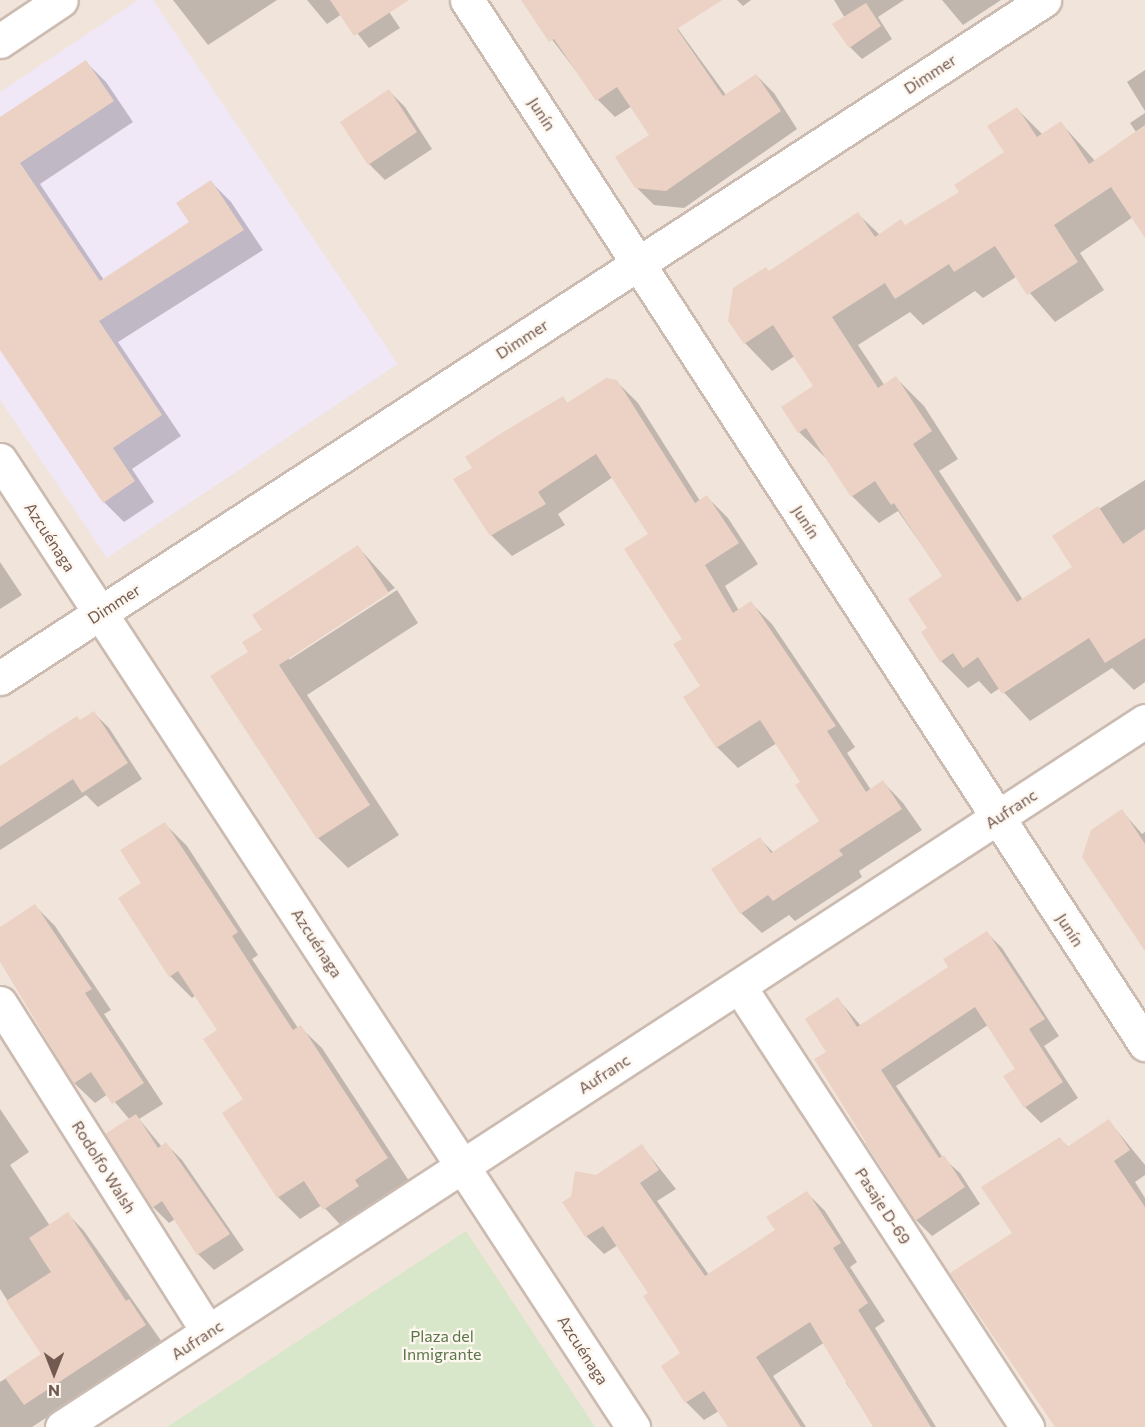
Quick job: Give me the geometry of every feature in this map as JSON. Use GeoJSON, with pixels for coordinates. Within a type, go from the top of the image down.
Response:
{"type":"FeatureCollection","features":[{"type":"Feature","properties":{"kind":"street"},"geometry":{"type":"LineString","coordinates":[[0,41],[61,0]]}},
{"type":"Feature","properties":{"kind":"street","name":"Junín"},"geometry":{"type":"LineString","coordinates":[[467,0],[640,262],[996,819],[1145,1044]]}},
{"type":"Feature","properties":{"kind":"street","name":"Dimmer"},"geometry":{"type":"LineString","coordinates":[[0,678],[1044,0]]}},
{"type":"Feature","properties":{"kind":"street","name":"Azcuénaga"},"geometry":{"type":"LineString","coordinates":[[0,460],[633,1427]]}},
{"type":"Feature","properties":{"kind":"street","name":"Aufranc"},"geometry":{"type":"LineString","coordinates":[[62,1427],[1145,721]]}},
{"type":"Feature","properties":{"kind":"street","name":"Pasaje D-69"},"geometry":{"type":"LineString","coordinates":[[739,986],[1027,1427]]}},
{"type":"Feature","properties":{"kind":"street","name":"Rodolfo Walsh"},"geometry":{"type":"LineString","coordinates":[[0,1003],[208,1332]]}},
{"type":"Feature","properties":{"kind":"shaded area"},"geometry":{"type":"Polygon","coordinates":[[[0,0],[1145,0],[1145,1427],[0,1427],[0,0]]]}},
{"type":"Feature","properties":{"kind":"shaded area"},"geometry":{"type":"Polygon","coordinates":[[[138,0],[153,0],[398,364],[107,558],[0,400],[0,92],[138,0]]]}},
{"type":"Feature","properties":{"kind":"green space","name":"Plaza del Inmigrante"},"geometry":{"type":"Polygon","coordinates":[[[466,1231],[595,1427],[167,1427],[466,1231]]]}},
{"type":"Feature","properties":{"kind":"building"},"geometry":{"type":"Polygon","coordinates":[[[330,0],[409,0],[354,36],[330,0]]]}},
{"type":"Feature","properties":{"kind":"building"},"geometry":{"type":"Polygon","coordinates":[[[521,0],[722,0],[677,29],[723,96],[756,74],[781,111],[666,191],[635,188],[615,157],[649,135],[617,87],[596,101],[554,39],[549,42],[521,0]]]}},
{"type":"Feature","properties":{"kind":"building"},"geometry":{"type":"Polygon","coordinates":[[[866,3],[881,26],[849,48],[832,24],[866,3]]]}},
{"type":"Feature","properties":{"kind":"building"},"geometry":{"type":"Polygon","coordinates":[[[86,60],[114,101],[20,163],[100,281],[189,222],[176,203],[211,180],[244,230],[99,321],[162,415],[113,448],[135,481],[103,503],[0,350],[0,117],[86,60]]]}},
{"type":"Feature","properties":{"kind":"building"},"geometry":{"type":"Polygon","coordinates":[[[389,89],[417,132],[368,165],[340,122],[389,89]]]}},
{"type":"Feature","properties":{"kind":"building"},"geometry":{"type":"Polygon","coordinates":[[[1017,107],[1037,137],[1061,121],[1089,164],[1145,125],[1145,238],[1111,187],[1054,225],[1078,262],[1027,295],[995,246],[954,272],[949,264],[895,299],[885,283],[832,317],[878,388],[896,376],[932,431],[913,444],[1017,602],[1072,567],[1052,536],[1098,506],[1123,544],[1145,529],[1145,638],[1105,663],[1089,638],[1002,694],[978,657],[963,668],[953,653],[940,662],[921,632],[927,628],[908,599],[942,576],[894,503],[891,505],[875,481],[851,497],[806,428],[798,433],[781,407],[813,386],[773,325],[744,344],[728,321],[733,288],[766,267],[769,271],[858,212],[875,237],[901,219],[905,225],[959,192],[954,185],[1004,152],[987,126],[1017,107]]]}},
{"type":"Feature","properties":{"kind":"building"},"geometry":{"type":"Polygon","coordinates":[[[606,378],[617,380],[695,503],[707,495],[739,543],[705,565],[733,613],[751,601],[836,726],[827,731],[866,792],[883,780],[902,809],[839,850],[843,855],[773,901],[768,895],[740,914],[711,869],[760,837],[771,853],[819,821],[795,785],[800,782],[760,720],[716,748],[683,697],[700,686],[673,644],[682,639],[624,549],[648,534],[596,454],[538,492],[546,504],[490,536],[453,479],[472,468],[465,457],[563,396],[567,403],[606,378]]]}},
{"type":"Feature","properties":{"kind":"building"},"geometry":{"type":"Polygon","coordinates":[[[358,545],[389,593],[279,665],[370,805],[317,839],[210,676],[248,652],[242,642],[262,630],[252,615],[358,545]]]}},
{"type":"Feature","properties":{"kind":"building"},"geometry":{"type":"Polygon","coordinates":[[[94,711],[128,763],[82,793],[73,779],[0,827],[0,766],[77,716],[80,720],[94,711]]]}},
{"type":"Feature","properties":{"kind":"building"},"geometry":{"type":"Polygon","coordinates":[[[1122,809],[1145,844],[1145,951],[1082,857],[1091,830],[1122,809]]]}},
{"type":"Feature","properties":{"kind":"building"},"geometry":{"type":"Polygon","coordinates":[[[165,822],[238,932],[232,936],[293,1030],[301,1025],[388,1158],[355,1180],[359,1186],[323,1210],[304,1181],[277,1198],[222,1113],[243,1099],[203,1039],[217,1030],[178,971],[169,977],[118,898],[141,883],[120,850],[165,822]]]}},
{"type":"Feature","properties":{"kind":"building"},"geometry":{"type":"Polygon","coordinates":[[[35,904],[92,989],[85,993],[144,1083],[112,1104],[91,1072],[73,1084],[0,961],[0,927],[35,904]]]}},
{"type":"Feature","properties":{"kind":"building"},"geometry":{"type":"Polygon","coordinates":[[[987,931],[1045,1019],[1029,1029],[1063,1082],[1024,1108],[1003,1076],[1015,1069],[975,1007],[881,1070],[939,1158],[944,1155],[965,1187],[915,1221],[814,1059],[826,1052],[805,1019],[838,997],[857,1027],[948,967],[943,959],[987,931]]]}},
{"type":"Feature","properties":{"kind":"building"},"geometry":{"type":"Polygon","coordinates":[[[136,1114],[158,1148],[166,1142],[230,1234],[197,1255],[162,1201],[152,1208],[105,1134],[136,1114]]]}},
{"type":"Feature","properties":{"kind":"building"},"geometry":{"type":"Polygon","coordinates":[[[1109,1119],[1130,1150],[1114,1161],[1145,1207],[1145,1427],[1055,1427],[950,1273],[1012,1233],[981,1187],[1060,1137],[1067,1147],[1109,1119]]]}},
{"type":"Feature","properties":{"kind":"building"},"geometry":{"type":"Polygon","coordinates":[[[642,1144],[659,1170],[640,1183],[705,1276],[775,1230],[766,1217],[807,1191],[841,1243],[833,1248],[868,1303],[858,1310],[931,1427],[873,1427],[810,1322],[756,1357],[801,1427],[728,1427],[704,1391],[685,1403],[661,1366],[680,1353],[643,1296],[648,1293],[603,1226],[585,1237],[562,1202],[571,1197],[575,1171],[596,1175],[642,1144]]]}},
{"type":"Feature","properties":{"kind":"building"},"geometry":{"type":"Polygon","coordinates":[[[68,1212],[126,1301],[129,1299],[146,1325],[24,1405],[5,1378],[41,1354],[6,1301],[51,1272],[29,1238],[68,1212]]]}}]}
